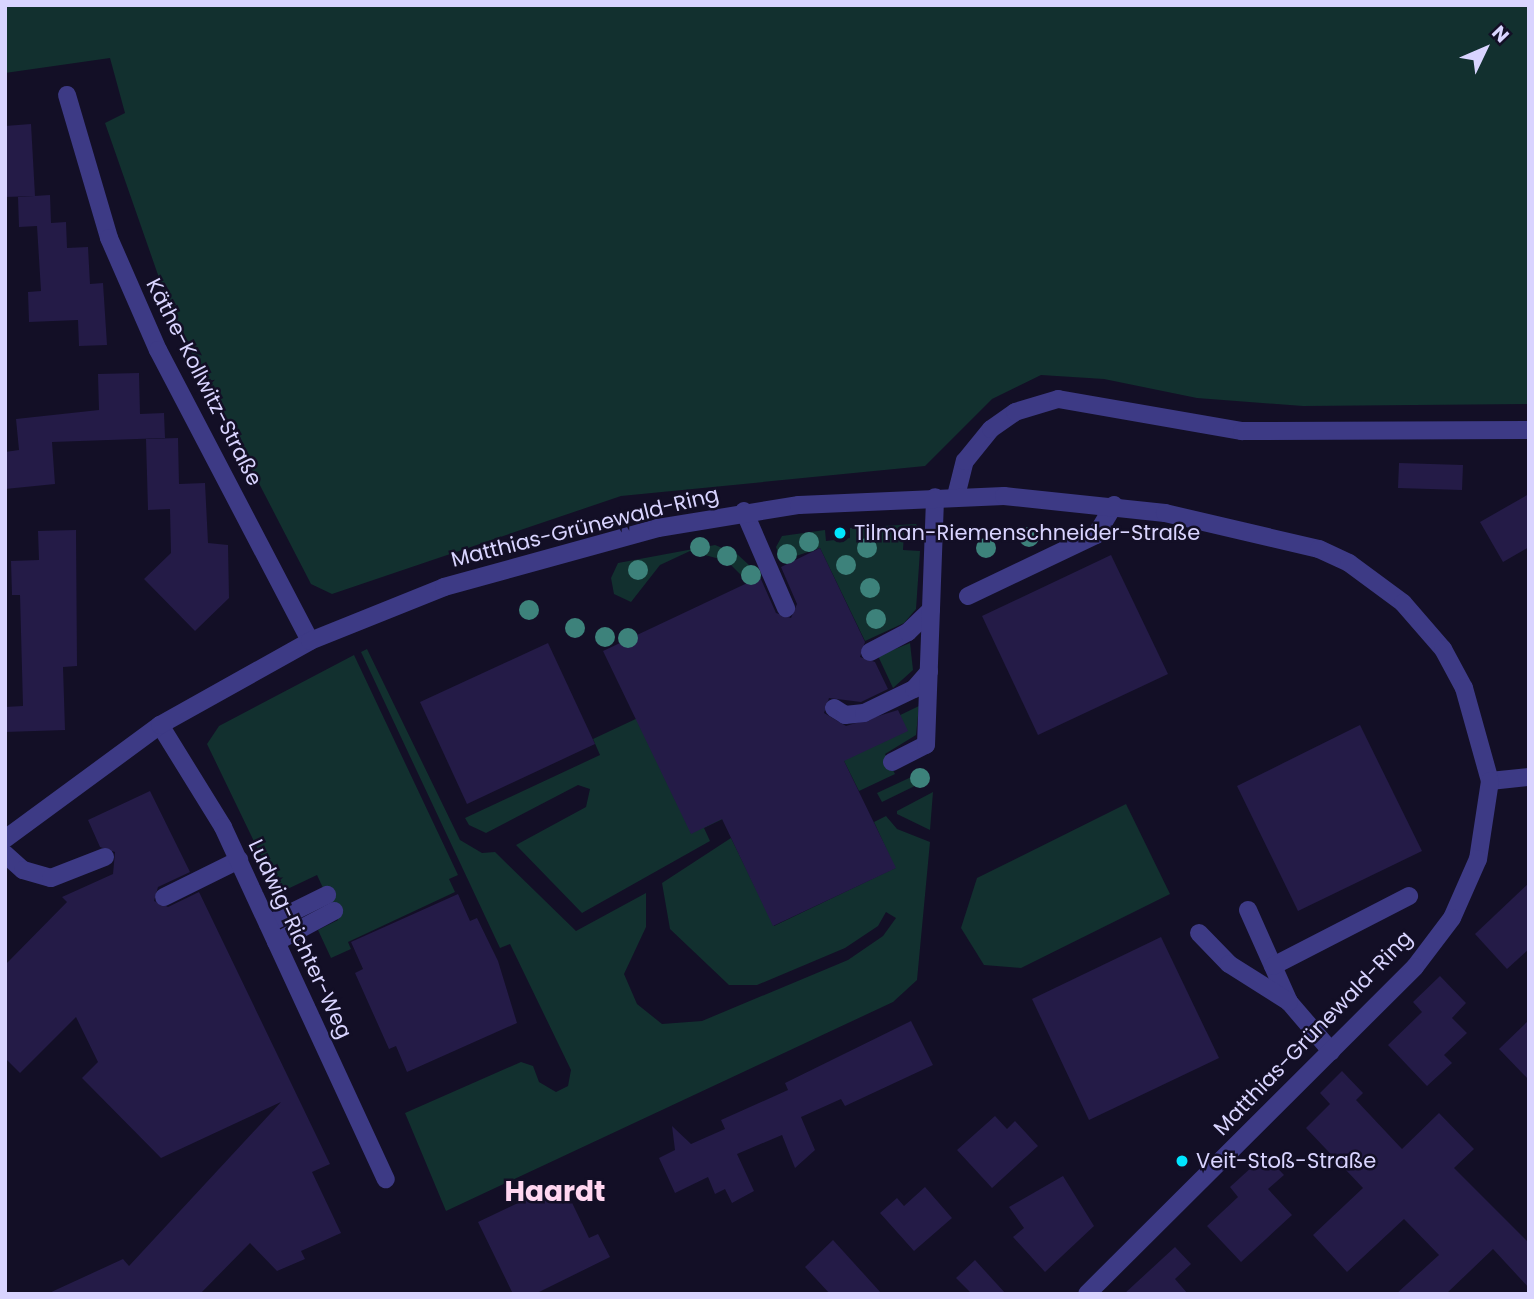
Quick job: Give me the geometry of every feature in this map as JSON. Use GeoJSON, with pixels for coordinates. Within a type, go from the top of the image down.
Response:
{"type":"FeatureCollection","features":[{"type":"Feature","properties":{"kind":"street","name":"Käthe-Kollwitz-Straße"},"geometry":{"type":"LineString","coordinates":[[67,94],[109,238],[158,350],[310,641]]}},
{"type":"Feature","properties":{"kind":"street"},"geometry":{"type":"LineString","coordinates":[[956,496],[965,461],[991,429],[1015,412],[1058,399],[1242,431],[1529,430]]}},
{"type":"Feature","properties":{"kind":"street","name":"Matthias-Grünewald-Ring"},"geometry":{"type":"LineString","coordinates":[[5,839],[160,724],[310,641],[526,562],[744,511],[956,496],[1114,505],[1281,537],[1320,549],[1377,581],[1443,649],[1477,720],[1490,781],[1479,859],[1452,918],[1415,967],[1087,1294]]}},
{"type":"Feature","properties":{"kind":"street"},"geometry":{"type":"LineString","coordinates":[[892,762],[926,745],[935,497]]}},
{"type":"Feature","properties":{"kind":"street"},"geometry":{"type":"LineString","coordinates":[[968,596],[1096,535],[1114,505]]}},
{"type":"Feature","properties":{"kind":"street"},"geometry":{"type":"LineString","coordinates":[[744,511],[786,608]]}},
{"type":"Feature","properties":{"kind":"street"},"geometry":{"type":"LineString","coordinates":[[870,652],[908,632],[931,610]]}},
{"type":"Feature","properties":{"kind":"street"},"geometry":{"type":"LineString","coordinates":[[834,708],[845,715],[864,713],[914,689],[929,672]]}},
{"type":"Feature","properties":{"kind":"street","name":"Ludwig-Richter-Weg"},"geometry":{"type":"LineString","coordinates":[[160,724],[239,860],[386,1179]]}},
{"type":"Feature","properties":{"kind":"street"},"geometry":{"type":"LineString","coordinates":[[1490,781],[1529,777]]}},
{"type":"Feature","properties":{"kind":"street"},"geometry":{"type":"LineString","coordinates":[[5,854],[23,870],[51,878],[105,857]]}},
{"type":"Feature","properties":{"kind":"street"},"geometry":{"type":"LineString","coordinates":[[164,897],[239,860]]}},
{"type":"Feature","properties":{"kind":"street"},"geometry":{"type":"LineString","coordinates":[[1273,966],[1409,896]]}},
{"type":"Feature","properties":{"kind":"street"},"geometry":{"type":"LineString","coordinates":[[268,924],[330,903],[276,942]]}},
{"type":"Feature","properties":{"kind":"street"},"geometry":{"type":"LineString","coordinates":[[1248,911],[1289,1002],[1331,1051]]}},
{"type":"Feature","properties":{"kind":"street"},"geometry":{"type":"LineString","coordinates":[[1199,933],[1229,964],[1289,1002]]}},
{"type":"Feature","properties":{"kind":"green space"},"geometry":{"type":"Polygon","coordinates":[[[5,5],[1529,5],[1529,404],[1303,406],[1197,398],[1104,379],[1041,375],[992,399],[925,466],[621,496],[332,594],[311,584],[172,315],[105,123],[125,113],[110,58],[5,73],[5,5]]]}},
{"type":"Feature","properties":{"kind":"green space"},"geometry":{"type":"Polygon","coordinates":[[[916,524],[921,532],[904,532],[903,550],[920,551],[916,609],[904,623],[865,641],[820,548],[781,561],[776,547],[782,536],[825,530],[826,541],[850,538],[850,528],[916,524]]]}},
{"type":"Feature","properties":{"kind":"green space"},"geometry":{"type":"Polygon","coordinates":[[[715,545],[737,554],[761,576],[748,582],[727,561],[690,551],[660,565],[631,602],[614,594],[611,578],[618,563],[715,545]]]}},
{"type":"Feature","properties":{"kind":"green space"},"geometry":{"type":"Polygon","coordinates":[[[910,643],[913,670],[893,688],[878,656],[910,643]]]}},
{"type":"Feature","properties":{"kind":"green space"},"geometry":{"type":"Polygon","coordinates":[[[367,649],[460,840],[482,853],[495,852],[576,931],[646,893],[646,927],[624,974],[637,1004],[662,1024],[702,1021],[848,960],[883,936],[896,918],[886,912],[878,926],[845,948],[757,985],[729,985],[670,929],[662,883],[731,838],[774,926],[895,868],[874,822],[886,816],[897,829],[930,842],[917,980],[893,1002],[446,1211],[405,1113],[521,1062],[533,1066],[539,1082],[556,1092],[568,1086],[571,1070],[510,944],[500,948],[361,652],[367,649]]]}},
{"type":"Feature","properties":{"kind":"green space"},"geometry":{"type":"Polygon","coordinates":[[[354,655],[458,875],[449,879],[455,892],[348,942],[351,949],[331,958],[318,930],[338,920],[317,875],[279,893],[207,744],[219,726],[354,655]]]}},
{"type":"Feature","properties":{"kind":"green space"},"geometry":{"type":"Polygon","coordinates":[[[753,664],[821,732],[867,731],[919,706],[916,735],[885,754],[895,774],[859,791],[844,761],[704,828],[710,841],[582,913],[516,845],[586,807],[590,789],[578,785],[486,833],[469,825],[465,818],[600,755],[593,739],[753,664]]]}},
{"type":"Feature","properties":{"kind":"green space"},"geometry":{"type":"Polygon","coordinates":[[[922,772],[923,782],[882,802],[877,793],[922,772]]]}},
{"type":"Feature","properties":{"kind":"green space"},"geometry":{"type":"Polygon","coordinates":[[[933,792],[930,830],[897,814],[897,811],[933,792]]]}},
{"type":"Feature","properties":{"kind":"green space"},"geometry":{"type":"Polygon","coordinates":[[[1126,804],[1170,894],[1021,968],[984,965],[961,928],[977,878],[1126,804]]]}},
{"type":"Feature","properties":{"kind":"building"},"geometry":{"type":"Polygon","coordinates":[[[31,124],[35,196],[5,197],[5,126],[31,124]]]}},
{"type":"Feature","properties":{"kind":"building"},"geometry":{"type":"Polygon","coordinates":[[[50,195],[51,223],[66,222],[67,248],[88,247],[90,284],[103,283],[107,345],[79,346],[78,320],[29,322],[28,292],[41,291],[37,226],[19,227],[18,197],[50,195]]]}},
{"type":"Feature","properties":{"kind":"building"},"geometry":{"type":"Polygon","coordinates":[[[139,373],[140,414],[164,413],[165,438],[52,442],[55,484],[5,489],[5,452],[19,450],[16,419],[99,410],[98,374],[139,373]]]}},
{"type":"Feature","properties":{"kind":"building"},"geometry":{"type":"Polygon","coordinates":[[[178,438],[179,484],[205,483],[208,543],[228,545],[229,598],[195,631],[144,579],[171,553],[170,509],[148,510],[146,439],[178,438]]]}},
{"type":"Feature","properties":{"kind":"building"},"geometry":{"type":"Polygon","coordinates":[[[1399,463],[1463,465],[1462,490],[1398,488],[1399,463]]]}},
{"type":"Feature","properties":{"kind":"building"},"geometry":{"type":"Polygon","coordinates":[[[1529,494],[1529,547],[1503,562],[1480,522],[1529,494]]]}},
{"type":"Feature","properties":{"kind":"building"},"geometry":{"type":"Polygon","coordinates":[[[76,530],[77,666],[63,667],[65,730],[5,732],[5,707],[23,706],[20,595],[12,595],[11,561],[39,560],[38,531],[76,530]]]}},
{"type":"Feature","properties":{"kind":"building"},"geometry":{"type":"Polygon","coordinates":[[[820,548],[865,642],[860,657],[875,662],[888,689],[861,702],[829,698],[824,713],[846,726],[898,710],[908,731],[844,761],[896,868],[773,926],[722,819],[691,834],[603,651],[760,577],[776,613],[791,618],[797,604],[781,567],[820,548]]]}},
{"type":"Feature","properties":{"kind":"building"},"geometry":{"type":"Polygon","coordinates":[[[1111,555],[1168,674],[1038,735],[982,616],[1111,555]]]}},
{"type":"Feature","properties":{"kind":"building"},"geometry":{"type":"Polygon","coordinates":[[[548,643],[595,744],[467,804],[420,702],[548,643]]]}},
{"type":"Feature","properties":{"kind":"building"},"geometry":{"type":"Polygon","coordinates":[[[1360,725],[1422,851],[1298,911],[1237,786],[1360,725]]]}},
{"type":"Feature","properties":{"kind":"building"},"geometry":{"type":"Polygon","coordinates":[[[150,791],[190,872],[158,887],[154,901],[168,907],[199,892],[330,1164],[312,1172],[341,1233],[301,1251],[305,1259],[277,1271],[250,1243],[200,1294],[47,1294],[123,1259],[129,1266],[281,1102],[161,1158],[82,1078],[98,1062],[76,1017],[20,1073],[5,1058],[5,965],[67,902],[62,897],[113,874],[115,852],[100,847],[88,820],[150,791]]]}},
{"type":"Feature","properties":{"kind":"building"},"geometry":{"type":"Polygon","coordinates":[[[1529,883],[1529,949],[1507,969],[1475,934],[1529,883]]]}},
{"type":"Feature","properties":{"kind":"building"},"geometry":{"type":"Polygon","coordinates":[[[458,894],[470,921],[477,918],[498,961],[517,1023],[407,1072],[396,1046],[389,1049],[355,973],[363,969],[351,942],[458,894]]]}},
{"type":"Feature","properties":{"kind":"building"},"geometry":{"type":"Polygon","coordinates":[[[1161,937],[1219,1058],[1089,1120],[1032,999],[1161,937]]]}},
{"type":"Feature","properties":{"kind":"building"},"geometry":{"type":"Polygon","coordinates":[[[1440,976],[1466,1003],[1452,1018],[1467,1033],[1444,1055],[1452,1063],[1427,1086],[1388,1045],[1422,1012],[1413,1002],[1440,976]]]}},
{"type":"Feature","properties":{"kind":"building"},"geometry":{"type":"Polygon","coordinates":[[[1529,1020],[1529,1080],[1499,1049],[1529,1020]]]}},
{"type":"Feature","properties":{"kind":"building"},"geometry":{"type":"Polygon","coordinates":[[[911,1021],[933,1065],[845,1106],[841,1099],[801,1117],[815,1150],[795,1168],[782,1135],[737,1154],[754,1191],[732,1203],[725,1189],[715,1194],[708,1177],[675,1193],[659,1158],[675,1150],[672,1126],[691,1144],[725,1129],[721,1120],[788,1090],[785,1083],[911,1021]]]}},
{"type":"Feature","properties":{"kind":"building"},"geometry":{"type":"Polygon","coordinates":[[[1342,1071],[1363,1093],[1356,1100],[1402,1149],[1439,1113],[1474,1149],[1454,1168],[1529,1243],[1529,1288],[1493,1249],[1446,1294],[1396,1294],[1439,1255],[1404,1219],[1347,1272],[1313,1235],[1363,1188],[1306,1128],[1330,1104],[1320,1093],[1342,1071]]]}},
{"type":"Feature","properties":{"kind":"building"},"geometry":{"type":"Polygon","coordinates":[[[995,1116],[1007,1129],[1015,1121],[1038,1146],[992,1188],[957,1150],[995,1116]]]}},
{"type":"Feature","properties":{"kind":"building"},"geometry":{"type":"Polygon","coordinates":[[[1265,1155],[1284,1175],[1268,1189],[1292,1215],[1241,1262],[1207,1226],[1238,1197],[1230,1187],[1265,1155]]]}},
{"type":"Feature","properties":{"kind":"building"},"geometry":{"type":"Polygon","coordinates":[[[1063,1176],[1094,1226],[1045,1272],[1013,1237],[1024,1228],[1009,1207],[1063,1176]]]}},
{"type":"Feature","properties":{"kind":"building"},"geometry":{"type":"Polygon","coordinates":[[[562,1182],[589,1238],[598,1234],[610,1257],[535,1294],[513,1294],[478,1222],[562,1182]]]}},
{"type":"Feature","properties":{"kind":"building"},"geometry":{"type":"Polygon","coordinates":[[[925,1187],[952,1218],[914,1251],[880,1213],[897,1198],[904,1206],[925,1187]]]}},
{"type":"Feature","properties":{"kind":"building"},"geometry":{"type":"Polygon","coordinates":[[[833,1240],[882,1294],[830,1294],[805,1267],[833,1240]]]}},
{"type":"Feature","properties":{"kind":"building"},"geometry":{"type":"Polygon","coordinates":[[[1175,1247],[1191,1264],[1175,1279],[1188,1294],[1124,1294],[1175,1247]]]}},
{"type":"Feature","properties":{"kind":"building"},"geometry":{"type":"Polygon","coordinates":[[[975,1260],[1006,1294],[972,1294],[956,1278],[975,1260]]]}},
{"type":"Feature","properties":{"kind":"place","name":"Tilman-Riemenschneider-Straße"},"geometry":{"type":"Point","coordinates":[840,533]}},
{"type":"Feature","properties":{"kind":"place","name":"Veit-Stoß-Straße"},"geometry":{"type":"Point","coordinates":[1182,1161]}},
{"type":"Feature","properties":{"kind":"district","name":"Haardt"},"geometry":{"type":"Point","coordinates":[555,1192]}}]}
